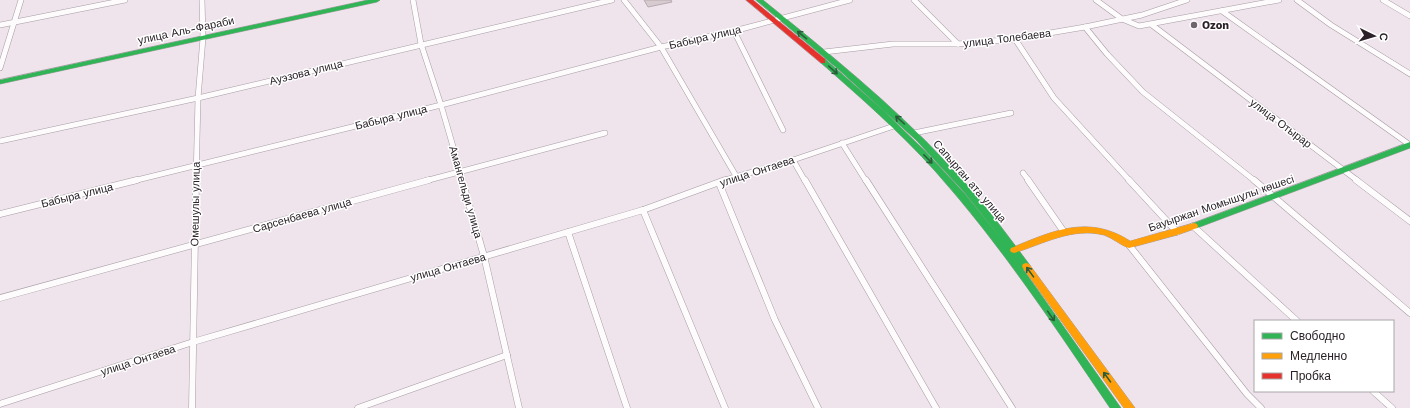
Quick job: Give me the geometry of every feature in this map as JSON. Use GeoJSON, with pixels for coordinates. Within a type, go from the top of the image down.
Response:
{"type":"FeatureCollection","features":[{"type":"Feature","properties":{"kind":"main road","name":"улица Аль-Фараби"},"geometry":{"type":"LineString","coordinates":[[0,82],[361,0]]}},
{"type":"Feature","properties":{"kind":"main road","name":"улица Аль-Фараби"},"geometry":{"type":"LineString","coordinates":[[0,78],[377,0]]}},
{"type":"Feature","properties":{"kind":"main road","name":"Сапырган ата улица"},"geometry":{"type":"LineString","coordinates":[[750,0],[824,52],[914,133],[967,190],[1014,250],[1130,408]]}},
{"type":"Feature","properties":{"kind":"main road","name":"Сапырган ата улица"},"geometry":{"type":"LineString","coordinates":[[759,0],[777,19],[894,126],[936,168],[973,209],[1010,257],[1116,408]]}},
{"type":"Feature","properties":{"kind":"main road","name":"Бауыржан Момышұлы көшесі"},"geometry":{"type":"LineString","coordinates":[[1129,245],[1177,232],[1344,171],[1410,145]]}},
{"type":"Feature","properties":{"kind":"main road"},"geometry":{"type":"LineString","coordinates":[[1014,250],[1064,232],[1086,230],[1105,232],[1129,245]]}},
{"type":"Feature","properties":{"kind":"street"},"geometry":{"type":"LineString","coordinates":[[0,68],[21,0]]}},
{"type":"Feature","properties":{"kind":"street"},"geometry":{"type":"LineString","coordinates":[[0,25],[124,0]]}},
{"type":"Feature","properties":{"kind":"street","name":"Омешулы улица"},"geometry":{"type":"LineString","coordinates":[[192,408],[198,98],[203,36],[204,0]]}},
{"type":"Feature","properties":{"kind":"street","name":"Амангельди улица"},"geometry":{"type":"LineString","coordinates":[[413,0],[421,44],[441,105],[484,256],[519,408]]}},
{"type":"Feature","properties":{"kind":"street","name":"Ауэзова улица"},"geometry":{"type":"LineString","coordinates":[[0,141],[198,98],[612,0]]}},
{"type":"Feature","properties":{"kind":"street"},"geometry":{"type":"LineString","coordinates":[[624,0],[661,47],[736,176]]}},
{"type":"Feature","properties":{"kind":"street","name":"Бабыра улица"},"geometry":{"type":"LineString","coordinates":[[0,214],[441,105],[661,47],[734,31],[850,0]]}},
{"type":"Feature","properties":{"kind":"street"},"geometry":{"type":"LineString","coordinates":[[914,0],[958,44]]}},
{"type":"Feature","properties":{"kind":"street"},"geometry":{"type":"LineString","coordinates":[[1096,0],[1130,25],[1139,26],[1152,25],[1279,0]]}},
{"type":"Feature","properties":{"kind":"street","name":"улица Толебаева"},"geometry":{"type":"LineString","coordinates":[[824,52],[893,44],[958,44],[1015,39],[1085,27],[1166,8],[1187,0]]}},
{"type":"Feature","properties":{"kind":"street"},"geometry":{"type":"LineString","coordinates":[[1297,0],[1331,25],[1410,74]]}},
{"type":"Feature","properties":{"kind":"street"},"geometry":{"type":"LineString","coordinates":[[1383,0],[1410,16]]}},
{"type":"Feature","properties":{"kind":"street"},"geometry":{"type":"LineString","coordinates":[[1222,11],[1410,145]]}},
{"type":"Feature","properties":{"kind":"street","name":"улица Отырар"},"geometry":{"type":"LineString","coordinates":[[1152,25],[1410,221]]}},
{"type":"Feature","properties":{"kind":"street"},"geometry":{"type":"LineString","coordinates":[[1085,27],[1107,54],[1143,92],[1274,196],[1410,313]]}},
{"type":"Feature","properties":{"kind":"street"},"geometry":{"type":"LineString","coordinates":[[734,31],[784,130]]}},
{"type":"Feature","properties":{"kind":"street"},"geometry":{"type":"LineString","coordinates":[[1015,39],[1054,98],[1177,232]]}},
{"type":"Feature","properties":{"kind":"street"},"geometry":{"type":"LineString","coordinates":[[914,133],[957,122],[1011,113]]}},
{"type":"Feature","properties":{"kind":"street","name":"улица Онтаева"},"geometry":{"type":"LineString","coordinates":[[0,404],[193,342],[643,210],[736,176],[793,160],[894,126]]}},
{"type":"Feature","properties":{"kind":"street","name":"Сарсенбаева улица"},"geometry":{"type":"LineString","coordinates":[[0,298],[460,171],[605,133]]}},
{"type":"Feature","properties":{"kind":"street"},"geometry":{"type":"LineString","coordinates":[[842,143],[1012,408]]}},
{"type":"Feature","properties":{"kind":"street"},"geometry":{"type":"LineString","coordinates":[[793,160],[936,408]]}},
{"type":"Feature","properties":{"kind":"street"},"geometry":{"type":"LineString","coordinates":[[1022,173],[1064,232]]}},
{"type":"Feature","properties":{"kind":"street"},"geometry":{"type":"LineString","coordinates":[[719,183],[775,320],[818,408]]}},
{"type":"Feature","properties":{"kind":"street"},"geometry":{"type":"LineString","coordinates":[[643,210],[725,408]]}},
{"type":"Feature","properties":{"kind":"street"},"geometry":{"type":"LineString","coordinates":[[1193,226],[1296,320]]}},
{"type":"Feature","properties":{"kind":"street"},"geometry":{"type":"LineString","coordinates":[[568,232],[627,408]]}},
{"type":"Feature","properties":{"kind":"street"},"geometry":{"type":"LineString","coordinates":[[1129,245],[1247,394],[1261,408]]}},
{"type":"Feature","properties":{"kind":"street"},"geometry":{"type":"LineString","coordinates":[[358,408],[507,355]]}},
{"type":"Feature","properties":{"kind":"street"},"geometry":{"type":"LineString","coordinates":[[1374,392],[1392,408]]}},
{"type":"Feature","properties":{"kind":"building"},"geometry":{"type":"Polygon","coordinates":[[[644,0],[671,0],[672,2],[648,7],[644,0]]]}},
{"type":"Feature","properties":{"kind":"traffic: fast"},"geometry":{"type":"LineString","coordinates":[[0,82],[377,0]]}},
{"type":"Feature","properties":{"kind":"traffic: fast"},"geometry":{"type":"LineString","coordinates":[[759,0],[841,67],[919,139],[975,199],[1026,266]]}},
{"type":"Feature","properties":{"kind":"traffic: fast"},"geometry":{"type":"LineString","coordinates":[[823,61],[896,126],[962,196],[1031,285],[1116,408]]}},
{"type":"Feature","properties":{"kind":"traffic: fast"},"geometry":{"type":"LineString","coordinates":[[1194,226],[1410,145]]}},
{"type":"Feature","properties":{"kind":"traffic: slow"},"geometry":{"type":"LineString","coordinates":[[1014,250],[1047,237],[1070,231],[1093,230],[1104,232],[1129,245],[1194,226]]}},
{"type":"Feature","properties":{"kind":"traffic: slow"},"geometry":{"type":"LineString","coordinates":[[1026,266],[1130,408]]}},
{"type":"Feature","properties":{"kind":"traffic: jam"},"geometry":{"type":"LineString","coordinates":[[749,0],[823,61]]}},
{"type":"Feature","properties":{"kind":"place","name":"Ozon"},"geometry":{"type":"Point","coordinates":[1194,25]}}]}
